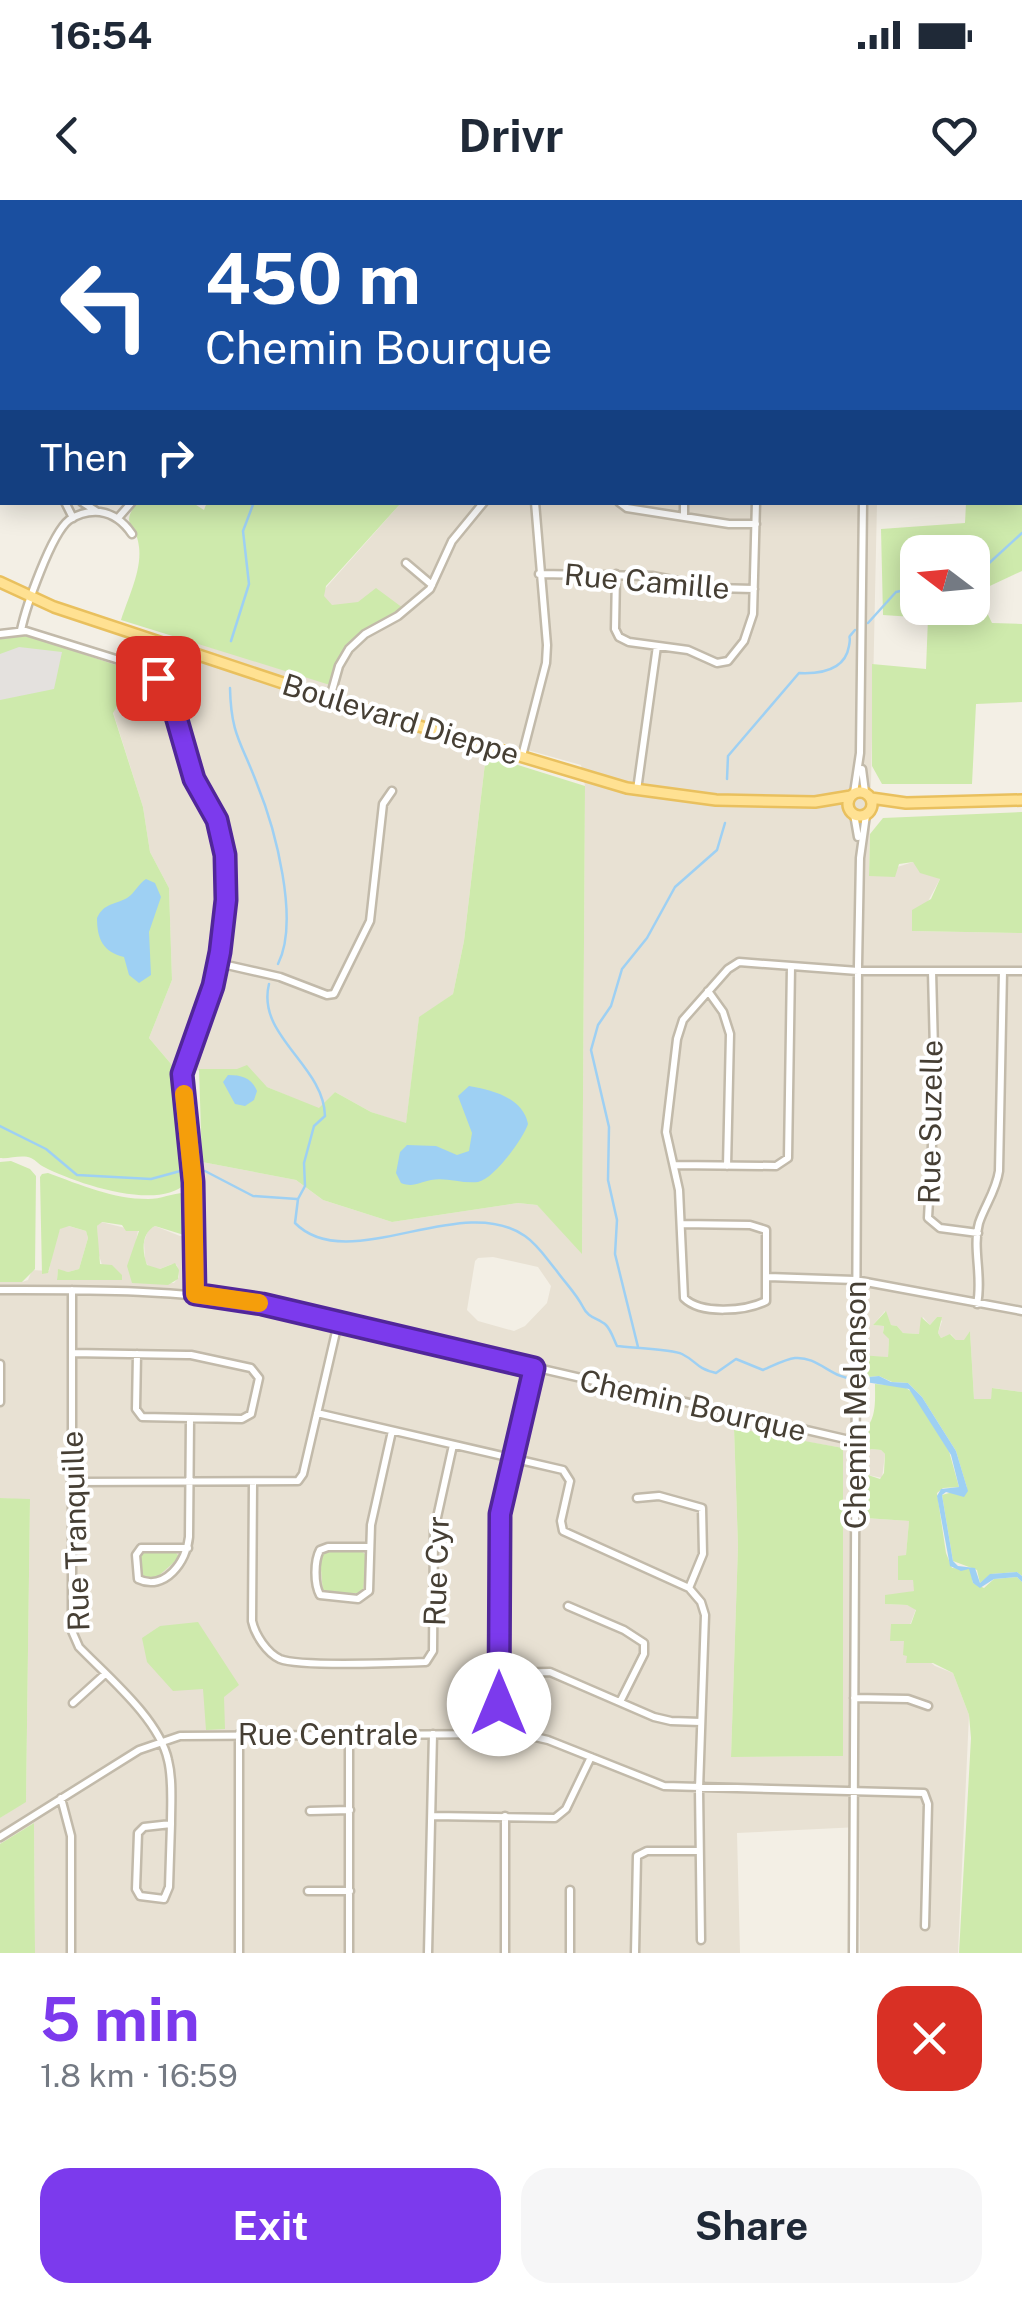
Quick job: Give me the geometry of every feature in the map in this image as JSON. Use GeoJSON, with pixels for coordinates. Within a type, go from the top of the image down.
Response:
{"type":"FeatureCollection","features":[{"type":"Feature","properties":{"kind":"main road","name":"Boulevard Dieppe"},"geometry":{"type":"LineString","coordinates":[[0,582],[31,597],[330,698],[637,790],[688,798],[815,802]]}},
{"type":"Feature","properties":{"kind":"main road"},"geometry":{"type":"LineString","coordinates":[[852,813],[848,805],[863,800]]}},
{"type":"Feature","properties":{"kind":"main road"},"geometry":{"type":"LineString","coordinates":[[852,813],[863,800]]}},
{"type":"Feature","properties":{"kind":"main road"},"geometry":{"type":"LineString","coordinates":[[815,802],[1022,800]]}},
{"type":"Feature","properties":{"kind":"main road"},"geometry":{"type":"LineString","coordinates":[[815,802],[842,806],[852,813]]}},
{"type":"Feature","properties":{"kind":"street"},"geometry":{"type":"LineString","coordinates":[[66,505],[73,518]]}},
{"type":"Feature","properties":{"kind":"street"},"geometry":{"type":"LineString","coordinates":[[86,505],[118,518],[132,534]]}},
{"type":"Feature","properties":{"kind":"street"},"geometry":{"type":"LineString","coordinates":[[118,518],[129,505]]}},
{"type":"Feature","properties":{"kind":"street"},"geometry":{"type":"LineString","coordinates":[[330,698],[339,666],[349,649],[365,634],[398,616],[432,585],[452,541],[482,505]]}},
{"type":"Feature","properties":{"kind":"street"},"geometry":{"type":"LineString","coordinates":[[522,758],[546,663],[535,505]]}},
{"type":"Feature","properties":{"kind":"street"},"geometry":{"type":"LineString","coordinates":[[623,505],[729,524],[756,524]]}},
{"type":"Feature","properties":{"kind":"street"},"geometry":{"type":"LineString","coordinates":[[684,505],[684,515]]}},
{"type":"Feature","properties":{"kind":"street"},"geometry":{"type":"LineString","coordinates":[[616,574],[616,634],[624,640],[688,650],[716,663],[728,660],[750,627],[756,505]]}},
{"type":"Feature","properties":{"kind":"street"},"geometry":{"type":"LineString","coordinates":[[860,858],[863,505]]}},
{"type":"Feature","properties":{"kind":"street"},"geometry":{"type":"LineString","coordinates":[[21,630],[58,533],[73,518],[97,512]]}},
{"type":"Feature","properties":{"kind":"street"},"geometry":{"type":"LineString","coordinates":[[406,563],[432,585]]}},
{"type":"Feature","properties":{"kind":"street","name":"Rue Camille"},"geometry":{"type":"LineString","coordinates":[[539,574],[616,574],[754,590]]}},
{"type":"Feature","properties":{"kind":"street"},"geometry":{"type":"LineString","coordinates":[[0,634],[21,630],[138,666],[156,676],[167,690],[194,779],[223,838],[226,900],[218,962],[182,1074],[193,1182],[192,1293]]}},
{"type":"Feature","properties":{"kind":"street"},"geometry":{"type":"LineString","coordinates":[[637,790],[656,646]]}},
{"type":"Feature","properties":{"kind":"street"},"geometry":{"type":"LineString","coordinates":[[218,962],[334,994],[370,921],[383,804],[392,791]]}},
{"type":"Feature","properties":{"kind":"street"},"geometry":{"type":"LineString","coordinates":[[852,813],[860,858]]}},
{"type":"Feature","properties":{"kind":"street","name":"Chemin Melanson"},"geometry":{"type":"LineString","coordinates":[[853,1953],[860,858]]}},
{"type":"Feature","properties":{"kind":"street"},"geometry":{"type":"LineString","coordinates":[[681,1224],[761,1226],[766,1230],[766,1300],[756,1306],[692,1306],[684,1298],[681,1224],[680,1190],[666,1132],[682,1020],[738,962],[858,971],[1022,971]]}},
{"type":"Feature","properties":{"kind":"street"},"geometry":{"type":"LineString","coordinates":[[674,1165],[776,1166],[788,1158],[791,966]]}},
{"type":"Feature","properties":{"kind":"street","name":"Rue Suzelle"},"geometry":{"type":"LineString","coordinates":[[932,971],[935,1090],[927,1213],[934,1226],[978,1233]]}},
{"type":"Feature","properties":{"kind":"street"},"geometry":{"type":"LineString","coordinates":[[976,1304],[980,1288],[979,1224],[996,1188],[999,1171],[1003,971]]}},
{"type":"Feature","properties":{"kind":"street"},"geometry":{"type":"LineString","coordinates":[[708,992],[723,1012],[730,1034],[727,1166]]}},
{"type":"Feature","properties":{"kind":"street"},"geometry":{"type":"LineString","coordinates":[[768,1277],[855,1280],[1022,1312]]}},
{"type":"Feature","properties":{"kind":"street","name":"Chemin Bourque"},"geometry":{"type":"LineString","coordinates":[[0,1290],[192,1293],[262,1304],[854,1441]]}},
{"type":"Feature","properties":{"kind":"street","name":"Rue Tranquille"},"geometry":{"type":"LineString","coordinates":[[72,1290],[72,1630],[77,1644],[149,1722],[161,1741]]}},
{"type":"Feature","properties":{"kind":"street"},"geometry":{"type":"LineString","coordinates":[[71,1482],[300,1480],[338,1323]]}},
{"type":"Feature","properties":{"kind":"street"},"geometry":{"type":"LineString","coordinates":[[72,1353],[137,1354],[192,1355],[257,1372],[259,1380],[248,1417],[140,1416],[136,1410],[137,1354]]}},
{"type":"Feature","properties":{"kind":"street"},"geometry":{"type":"LineString","coordinates":[[0,1364],[0,1402]]}},
{"type":"Feature","properties":{"kind":"street"},"geometry":{"type":"LineString","coordinates":[[499,1734],[500,1514],[534,1368]]}},
{"type":"Feature","properties":{"kind":"street"},"geometry":{"type":"LineString","coordinates":[[317,1413],[567,1473],[570,1481],[560,1522],[565,1532],[689,1588],[700,1602],[705,1615],[699,1789],[701,1940]]}},
{"type":"Feature","properties":{"kind":"street"},"geometry":{"type":"LineString","coordinates":[[188,1548],[141,1548],[136,1556],[138,1578],[146,1582],[161,1580],[181,1563],[188,1548],[190,1418]]}},
{"type":"Feature","properties":{"kind":"street"},"geometry":{"type":"LineString","coordinates":[[370,1547],[320,1550],[316,1580],[320,1595],[358,1598],[370,1589],[372,1514],[392,1430]]}},
{"type":"Feature","properties":{"kind":"street","name":"Rue Cyr"},"geometry":{"type":"LineString","coordinates":[[253,1483],[252,1621],[271,1653],[296,1662],[424,1662],[434,1651],[435,1525],[453,1444]]}},
{"type":"Feature","properties":{"kind":"street"},"geometry":{"type":"LineString","coordinates":[[637,1498],[659,1496],[702,1508],[703,1554],[689,1588]]}},
{"type":"Feature","properties":{"kind":"street"},"geometry":{"type":"LineString","coordinates":[[568,1606],[644,1643],[644,1654],[621,1700]]}},
{"type":"Feature","properties":{"kind":"street"},"geometry":{"type":"LineString","coordinates":[[500,1673],[550,1672],[671,1721],[701,1722]]}},
{"type":"Feature","properties":{"kind":"street"},"geometry":{"type":"LineString","coordinates":[[73,1702],[105,1674]]}},
{"type":"Feature","properties":{"kind":"street"},"geometry":{"type":"LineString","coordinates":[[854,1698],[908,1699],[928,1706]]}},
{"type":"Feature","properties":{"kind":"street","name":"Rue Centrale"},"geometry":{"type":"LineString","coordinates":[[0,1837],[139,1750],[190,1734],[535,1736],[664,1786],[915,1790],[926,1796],[925,1926]]}},
{"type":"Feature","properties":{"kind":"street"},"geometry":{"type":"LineString","coordinates":[[239,1734],[239,1953]]}},
{"type":"Feature","properties":{"kind":"street"},"geometry":{"type":"LineString","coordinates":[[349,1734],[349,1953]]}},
{"type":"Feature","properties":{"kind":"street"},"geometry":{"type":"LineString","coordinates":[[428,1953],[433,1734]]}},
{"type":"Feature","properties":{"kind":"street"},"geometry":{"type":"LineString","coordinates":[[161,1741],[170,1770],[171,1824],[169,1887],[164,1899],[140,1896],[136,1889],[138,1833],[144,1827],[171,1824]]}},
{"type":"Feature","properties":{"kind":"street"},"geometry":{"type":"LineString","coordinates":[[433,1816],[555,1818],[566,1810],[592,1757]]}},
{"type":"Feature","properties":{"kind":"street"},"geometry":{"type":"LineString","coordinates":[[61,1798],[71,1836],[70,1953]]}},
{"type":"Feature","properties":{"kind":"street"},"geometry":{"type":"LineString","coordinates":[[310,1811],[350,1810]]}},
{"type":"Feature","properties":{"kind":"street"},"geometry":{"type":"LineString","coordinates":[[505,1953],[506,1816]]}},
{"type":"Feature","properties":{"kind":"street"},"geometry":{"type":"LineString","coordinates":[[635,1953],[637,1856],[647,1851],[700,1851]]}},
{"type":"Feature","properties":{"kind":"street"},"geometry":{"type":"LineString","coordinates":[[570,1890],[570,1953]]}},
{"type":"Feature","properties":{"kind":"street"},"geometry":{"type":"LineString","coordinates":[[308,1891],[350,1891]]}},
{"type":"Feature","properties":{"kind":"shaded area"},"geometry":{"type":"Polygon","coordinates":[[[399,505],[877,505],[869,876],[913,862],[940,879],[912,931],[1022,933],[1022,1392],[993,1388],[991,1399],[974,1399],[970,1331],[965,1340],[956,1340],[951,1334],[941,1338],[938,1333],[942,1321],[937,1317],[930,1325],[923,1317],[919,1334],[903,1333],[891,1325],[885,1311],[873,1325],[884,1326],[889,1339],[888,1357],[859,1356],[859,1459],[871,1449],[885,1454],[882,1478],[868,1475],[860,1515],[909,1521],[906,1556],[898,1556],[898,1579],[913,1580],[915,1591],[894,1595],[886,1604],[916,1609],[904,1641],[935,1666],[953,1673],[969,1715],[958,1953],[860,1953],[859,1827],[737,1833],[740,1953],[35,1953],[34,1823],[0,1844],[0,1818],[26,1801],[30,1500],[0,1498],[0,1282],[22,1282],[28,1280],[32,1270],[49,1271],[54,1243],[65,1225],[86,1231],[88,1238],[79,1269],[58,1270],[57,1279],[102,1265],[97,1226],[101,1222],[138,1231],[134,1283],[174,1283],[179,1277],[177,1265],[149,1268],[144,1242],[148,1230],[155,1226],[180,1236],[197,1237],[202,1162],[296,1180],[323,1200],[392,1222],[518,1203],[537,1205],[582,1252],[585,786],[581,765],[485,738],[464,941],[453,994],[419,1018],[406,1124],[371,1112],[335,1092],[319,1109],[267,1087],[237,1069],[177,1071],[149,1038],[172,980],[169,888],[150,852],[143,807],[113,712],[174,635],[260,662],[399,505]],[[493,1257],[478,1258],[467,1310],[478,1321],[514,1331],[525,1326],[547,1303],[551,1286],[538,1267],[493,1257]],[[734,1429],[738,1546],[731,1757],[843,1756],[843,1448],[734,1429]]]}},
{"type":"Feature","properties":{"kind":"shaded area"},"geometry":{"type":"Polygon","coordinates":[[[19,647],[62,652],[54,689],[0,700],[0,654],[19,647]]]}},
{"type":"Feature","properties":{"kind":"green space"},"geometry":{"type":"Polygon","coordinates":[[[136,505],[196,505],[204,510],[206,505],[399,505],[326,586],[324,596],[332,605],[358,602],[376,588],[403,608],[349,646],[330,685],[121,620],[138,565],[138,539],[129,521],[136,505]]]}},
{"type":"Feature","properties":{"kind":"green space"},"geometry":{"type":"Polygon","coordinates":[[[966,505],[1022,505],[1022,571],[990,586],[990,535],[900,535],[900,616],[883,615],[881,529],[965,523],[966,505]]]}},
{"type":"Feature","properties":{"kind":"green space"},"geometry":{"type":"Polygon","coordinates":[[[990,619],[992,623],[1022,624],[1022,702],[976,704],[972,784],[882,784],[872,766],[872,664],[926,669],[928,625],[990,625],[990,619]]]}},
{"type":"Feature","properties":{"kind":"green space"},"geometry":{"type":"Polygon","coordinates":[[[23,634],[146,675],[125,694],[113,713],[143,807],[150,852],[169,888],[172,980],[149,1038],[177,1071],[188,1162],[183,1162],[186,1183],[173,1191],[157,1195],[117,1192],[58,1173],[27,1157],[0,1158],[0,639],[23,634]]]}},
{"type":"Feature","properties":{"kind":"green space"},"geometry":{"type":"Polygon","coordinates":[[[486,755],[585,786],[582,1254],[537,1205],[518,1203],[392,1222],[323,1200],[296,1180],[202,1162],[199,1069],[237,1069],[247,1065],[267,1087],[319,1108],[335,1092],[371,1112],[406,1123],[419,1017],[453,994],[464,941],[486,755]]]}},
{"type":"Feature","properties":{"kind":"green space"},"geometry":{"type":"Polygon","coordinates":[[[1022,812],[1022,933],[912,931],[912,910],[931,899],[940,879],[920,873],[913,862],[899,864],[895,877],[869,876],[870,834],[883,818],[1022,812]]]}},
{"type":"Feature","properties":{"kind":"green space"},"geometry":{"type":"Polygon","coordinates":[[[11,1161],[36,1176],[35,1269],[22,1282],[0,1282],[0,1162],[11,1161]]]}},
{"type":"Feature","properties":{"kind":"green space"},"geometry":{"type":"Polygon","coordinates":[[[48,1173],[122,1197],[148,1199],[187,1193],[184,1235],[155,1226],[144,1243],[147,1265],[160,1269],[175,1263],[178,1279],[168,1285],[132,1283],[127,1266],[139,1231],[126,1231],[122,1225],[102,1222],[97,1226],[100,1264],[112,1265],[122,1280],[57,1280],[58,1269],[79,1269],[88,1238],[86,1231],[69,1226],[60,1229],[48,1273],[42,1274],[40,1177],[48,1173]]]}},
{"type":"Feature","properties":{"kind":"green space"},"geometry":{"type":"Polygon","coordinates":[[[886,1311],[891,1325],[903,1333],[919,1334],[921,1317],[930,1325],[942,1317],[938,1333],[941,1338],[950,1334],[956,1340],[964,1340],[970,1331],[974,1399],[991,1399],[992,1388],[1022,1392],[1022,1576],[1017,1572],[991,1574],[980,1583],[977,1570],[953,1561],[942,1495],[967,1488],[956,1451],[922,1397],[908,1383],[879,1376],[858,1378],[859,1355],[888,1357],[889,1339],[883,1333],[884,1326],[873,1325],[886,1311]]]}},
{"type":"Feature","properties":{"kind":"green space"},"geometry":{"type":"Polygon","coordinates":[[[875,1384],[903,1386],[912,1392],[949,1451],[959,1487],[943,1488],[937,1493],[952,1568],[970,1569],[973,1583],[984,1588],[994,1579],[1017,1577],[1022,1582],[1022,1953],[959,1953],[969,1715],[953,1673],[933,1663],[906,1663],[904,1641],[890,1641],[891,1624],[911,1624],[916,1610],[907,1605],[885,1604],[885,1595],[914,1591],[913,1580],[898,1580],[898,1556],[906,1555],[909,1521],[860,1515],[859,1477],[880,1479],[884,1473],[885,1454],[881,1450],[871,1449],[859,1459],[862,1432],[874,1410],[875,1384]]]}},
{"type":"Feature","properties":{"kind":"green space"},"geometry":{"type":"Polygon","coordinates":[[[734,1428],[843,1448],[843,1756],[731,1757],[738,1546],[734,1428]]]}},
{"type":"Feature","properties":{"kind":"green space"},"geometry":{"type":"Polygon","coordinates":[[[0,1498],[30,1499],[26,1802],[0,1818],[0,1498]]]}},
{"type":"Feature","properties":{"kind":"green space"},"geometry":{"type":"Polygon","coordinates":[[[144,1551],[174,1551],[180,1557],[156,1578],[145,1579],[139,1565],[144,1551]]]}},
{"type":"Feature","properties":{"kind":"green space"},"geometry":{"type":"Polygon","coordinates":[[[361,1551],[366,1555],[363,1593],[323,1593],[320,1558],[324,1552],[361,1551]]]}},
{"type":"Feature","properties":{"kind":"green space"},"geometry":{"type":"Polygon","coordinates":[[[198,1622],[239,1685],[224,1697],[225,1729],[206,1730],[203,1689],[173,1691],[147,1662],[142,1638],[160,1626],[198,1622]]]}},
{"type":"Feature","properties":{"kind":"green space"},"geometry":{"type":"Polygon","coordinates":[[[34,1823],[35,1953],[0,1953],[0,1844],[34,1823]]]}},
{"type":"Feature","properties":{"kind":"water"},"geometry":{"type":"Polygon","coordinates":[[[146,879],[155,883],[161,897],[149,932],[151,975],[139,983],[129,975],[124,957],[103,944],[97,918],[106,907],[130,896],[146,879]]]}},
{"type":"Feature","properties":{"kind":"water"},"geometry":{"type":"Polygon","coordinates":[[[228,1075],[249,1080],[257,1091],[254,1100],[245,1106],[235,1104],[223,1082],[228,1075]]]}},
{"type":"Feature","properties":{"kind":"water"},"geometry":{"type":"Polygon","coordinates":[[[469,1086],[497,1093],[520,1108],[528,1124],[514,1148],[492,1174],[478,1182],[437,1179],[413,1185],[401,1183],[396,1173],[400,1152],[407,1145],[436,1146],[457,1155],[469,1151],[472,1133],[458,1096],[469,1086]]]}},
{"type":"Feature","properties":{"kind":"water"},"geometry":{"type":"Polygon","coordinates":[[[879,1376],[891,1382],[908,1383],[922,1397],[956,1451],[968,1491],[964,1497],[946,1492],[942,1495],[953,1561],[958,1566],[975,1568],[980,1583],[990,1574],[1017,1572],[1022,1582],[1017,1577],[994,1579],[980,1588],[973,1583],[969,1569],[961,1571],[950,1566],[937,1496],[941,1489],[959,1487],[951,1455],[909,1389],[859,1381],[879,1376]]]}},
{"type":"Feature","properties":{"kind":"waterway"},"geometry":{"type":"LineString","coordinates":[[231,641],[249,584],[243,531],[253,505]]}},
{"type":"Feature","properties":{"kind":"waterway"},"geometry":{"type":"LineString","coordinates":[[990,562],[1022,533]]}},
{"type":"Feature","properties":{"kind":"waterway"},"geometry":{"type":"LineString","coordinates":[[868,623],[900,591]]}},
{"type":"Feature","properties":{"kind":"waterway"},"geometry":{"type":"LineString","coordinates":[[727,779],[728,756],[799,673],[837,666],[847,654],[849,636],[855,630]]}},
{"type":"Feature","properties":{"kind":"waterway"},"geometry":{"type":"LineString","coordinates":[[230,688],[235,729],[264,803],[282,874],[287,924],[278,964]]}},
{"type":"Feature","properties":{"kind":"waterway"},"geometry":{"type":"LineString","coordinates":[[638,1347],[615,1254],[617,1220],[608,1180],[609,1127],[591,1050],[622,969],[647,938],[675,887],[717,850],[725,823]]}},
{"type":"Feature","properties":{"kind":"waterway"},"geometry":{"type":"LineString","coordinates":[[269,984],[272,1019],[314,1081],[325,1116],[314,1126],[295,1223],[317,1237],[344,1241],[438,1226],[499,1225],[534,1243],[588,1313],[608,1327],[617,1346],[677,1352],[716,1373],[736,1359],[763,1370],[803,1358],[855,1379]]}},
{"type":"Feature","properties":{"kind":"waterway"},"geometry":{"type":"LineString","coordinates":[[0,1126],[46,1149],[77,1175],[151,1179],[184,1170]]}},
{"type":"Feature","properties":{"kind":"waterway"},"geometry":{"type":"LineString","coordinates":[[205,1171],[253,1196],[297,1199]]}},
{"type":"Feature","properties":{"kind":"slow traffic"},"geometry":{"type":"LineString","coordinates":[[184,1094],[193,1182],[195,1294],[259,1303]]}},
{"type":"Feature","properties":{"kind":"route"},"geometry":{"type":"LineString","coordinates":[[158,678],[171,699],[194,779],[217,820],[225,855],[226,900],[220,952],[213,986],[182,1074],[193,1182],[195,1294],[262,1304],[534,1368],[500,1514],[499,1704]]}}]}
